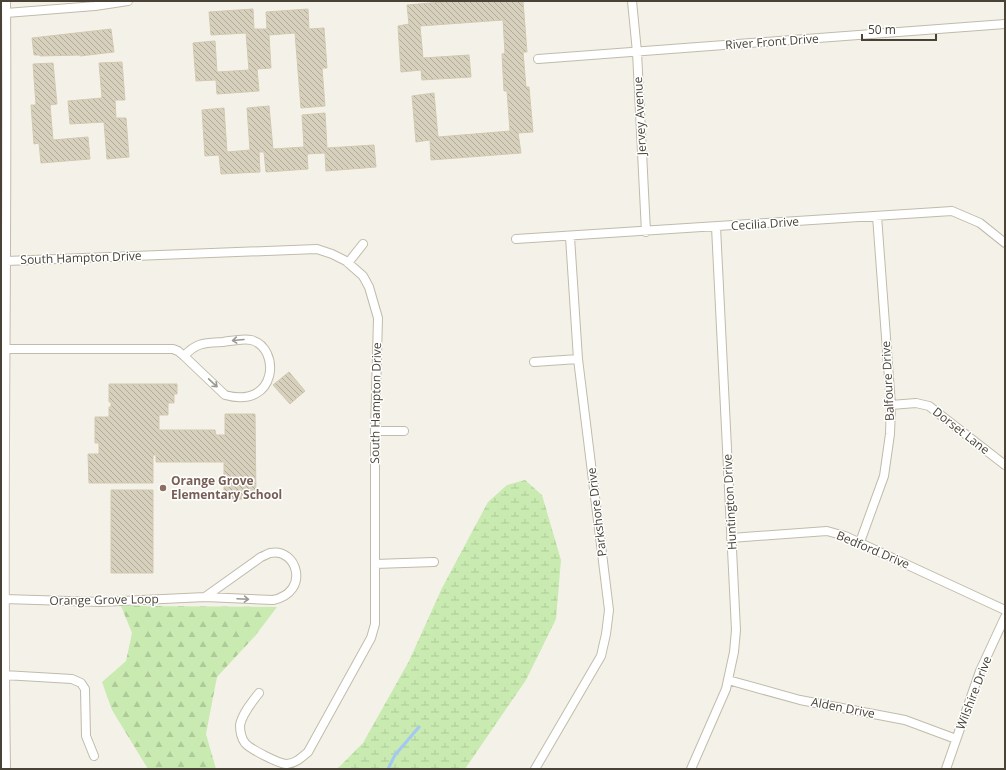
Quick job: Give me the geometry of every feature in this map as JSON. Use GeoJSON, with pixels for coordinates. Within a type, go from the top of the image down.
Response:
{"type":"FeatureCollection","features":[{"type":"Feature","properties":{"kind":"street"},"geometry":{"type":"LineString","coordinates":[[6,1],[6,261],[3,314],[6,349],[4,599],[6,769]]}},
{"type":"Feature","properties":{"kind":"street"},"geometry":{"type":"LineString","coordinates":[[6,14],[95,6],[128,1]]}},
{"type":"Feature","properties":{"kind":"street","name":"Jervey Avenue"},"geometry":{"type":"LineString","coordinates":[[632,1],[637,52],[646,232]]}},
{"type":"Feature","properties":{"kind":"street","name":"River Front Drive"},"geometry":{"type":"LineString","coordinates":[[538,59],[1005,24]]}},
{"type":"Feature","properties":{"kind":"street","name":"Cecilia Drive"},"geometry":{"type":"LineString","coordinates":[[516,240],[952,211],[980,223],[1005,243]]}},
{"type":"Feature","properties":{"kind":"street","name":"Balfoure Drive"},"geometry":{"type":"LineString","coordinates":[[860,542],[884,476],[890,434],[891,405],[877,216]]}},
{"type":"Feature","properties":{"kind":"street","name":"Huntington Drive"},"geometry":{"type":"LineString","coordinates":[[691,769],[726,690],[734,652],[736,630],[735,582],[731,538],[716,227]]}},
{"type":"Feature","properties":{"kind":"street","name":"Parkshore Drive"},"geometry":{"type":"LineString","coordinates":[[535,769],[601,656],[609,610],[578,359],[570,237]]}},
{"type":"Feature","properties":{"kind":"street"},"geometry":{"type":"LineString","coordinates":[[348,263],[363,244]]}},
{"type":"Feature","properties":{"kind":"street","name":"South Hampton Drive"},"geometry":{"type":"LineString","coordinates":[[6,261],[317,249],[332,254],[348,263],[363,276],[369,287],[378,318],[375,431],[375,624],[371,638],[308,752],[298,762],[286,764],[276,762],[246,744],[241,735],[240,725],[247,709],[259,693]]}},
{"type":"Feature","properties":{"kind":"street"},"geometry":{"type":"LineString","coordinates":[[6,349],[173,349],[184,356],[225,395],[232,397],[247,397],[258,393],[266,385],[270,369],[268,357],[264,348],[258,342],[250,339],[200,344],[192,348],[184,356]]}},
{"type":"Feature","properties":{"kind":"street"},"geometry":{"type":"LineString","coordinates":[[534,362],[578,359]]}},
{"type":"Feature","properties":{"kind":"street","name":"Dorset Lane"},"geometry":{"type":"LineString","coordinates":[[891,405],[916,403],[930,406],[1005,465]]}},
{"type":"Feature","properties":{"kind":"street"},"geometry":{"type":"LineString","coordinates":[[375,431],[404,431]]}},
{"type":"Feature","properties":{"kind":"street","name":"Bedford Drive"},"geometry":{"type":"LineString","coordinates":[[731,538],[827,532],[845,536],[1005,610]]}},
{"type":"Feature","properties":{"kind":"street","name":"Orange Grove Loop"},"geometry":{"type":"LineString","coordinates":[[4,599],[101,602],[204,597],[273,600],[282,598],[293,588],[296,581],[296,570],[294,563],[288,557],[271,553],[261,557],[204,597]]}},
{"type":"Feature","properties":{"kind":"street"},"geometry":{"type":"LineString","coordinates":[[375,564],[434,562]]}},
{"type":"Feature","properties":{"kind":"street","name":"Wilshire Drive"},"geometry":{"type":"LineString","coordinates":[[946,769],[980,671],[1005,617]]}},
{"type":"Feature","properties":{"kind":"street"},"geometry":{"type":"LineString","coordinates":[[4,675],[72,679],[81,684],[85,689],[86,736],[94,756]]}},
{"type":"Feature","properties":{"kind":"street","name":"Alden Drive"},"geometry":{"type":"LineString","coordinates":[[728,680],[800,700],[905,720],[956,739]]}},
{"type":"Feature","properties":{"kind":"green space"},"geometry":{"type":"Polygon","coordinates":[[[525,480],[542,495],[561,560],[556,619],[526,680],[465,769],[337,769],[363,743],[409,661],[442,588],[488,502],[507,485],[525,480]]]}},
{"type":"Feature","properties":{"kind":"green space"},"geometry":{"type":"Polygon","coordinates":[[[121,606],[277,607],[255,636],[217,677],[206,734],[216,769],[148,769],[112,710],[102,682],[126,661],[132,633],[121,606]]]}},
{"type":"Feature","properties":{"kind":"building"},"geometry":{"type":"Polygon","coordinates":[[[453,1],[523,1],[527,52],[523,52],[526,87],[529,87],[533,132],[518,133],[521,153],[431,160],[430,140],[416,142],[412,96],[434,93],[438,137],[510,131],[507,91],[504,91],[502,54],[505,53],[503,20],[420,26],[423,58],[469,55],[471,77],[422,80],[421,70],[401,72],[398,26],[409,24],[407,5],[453,1]]]}},
{"type":"Feature","properties":{"kind":"building"},"geometry":{"type":"Polygon","coordinates":[[[253,9],[254,29],[267,29],[266,12],[308,9],[309,29],[324,28],[327,68],[322,68],[325,106],[301,108],[295,33],[269,35],[271,68],[257,69],[259,91],[217,94],[216,80],[196,81],[193,43],[215,41],[217,72],[249,70],[246,33],[211,35],[209,12],[253,9]]]}},
{"type":"Feature","properties":{"kind":"building"},"geometry":{"type":"Polygon","coordinates":[[[111,29],[114,52],[80,56],[34,55],[32,38],[111,29]]]}},
{"type":"Feature","properties":{"kind":"building"},"geometry":{"type":"Polygon","coordinates":[[[122,62],[125,100],[115,100],[116,118],[126,118],[129,157],[107,159],[104,122],[70,124],[68,101],[102,98],[99,63],[122,62]]]}},
{"type":"Feature","properties":{"kind":"building"},"geometry":{"type":"Polygon","coordinates":[[[53,63],[57,104],[50,105],[53,140],[88,137],[90,159],[41,163],[39,143],[34,144],[31,105],[36,105],[33,64],[53,63]]]}},
{"type":"Feature","properties":{"kind":"building"},"geometry":{"type":"Polygon","coordinates":[[[269,106],[273,149],[304,147],[302,115],[325,113],[327,148],[374,145],[376,167],[326,171],[325,153],[307,154],[308,169],[266,172],[264,152],[259,152],[260,172],[221,174],[219,155],[205,156],[202,110],[224,108],[227,152],[250,150],[247,108],[269,106]]]}},
{"type":"Feature","properties":{"kind":"building"},"geometry":{"type":"Polygon","coordinates":[[[289,372],[305,391],[290,404],[273,385],[289,372]]]}},
{"type":"Feature","properties":{"kind":"building"},"geometry":{"type":"Polygon","coordinates":[[[109,384],[177,384],[177,394],[174,394],[174,403],[168,403],[168,415],[159,415],[159,430],[215,430],[216,435],[225,435],[225,414],[255,414],[256,499],[224,499],[224,462],[156,462],[156,455],[153,455],[153,483],[89,483],[88,454],[99,454],[99,443],[95,443],[95,417],[109,417],[109,407],[111,407],[111,402],[109,402],[109,384]]]}},
{"type":"Feature","properties":{"kind":"building"},"geometry":{"type":"Polygon","coordinates":[[[111,490],[153,490],[153,573],[111,573],[111,490]]]}},
{"type":"Feature","properties":{"kind":"waterway"},"geometry":{"type":"LineString","coordinates":[[388,769],[395,755],[419,727]]}},
{"type":"Feature","properties":{"kind":"place","name":"Orange Grove Elementary School"},"geometry":{"type":"Point","coordinates":[163,488]}}]}
